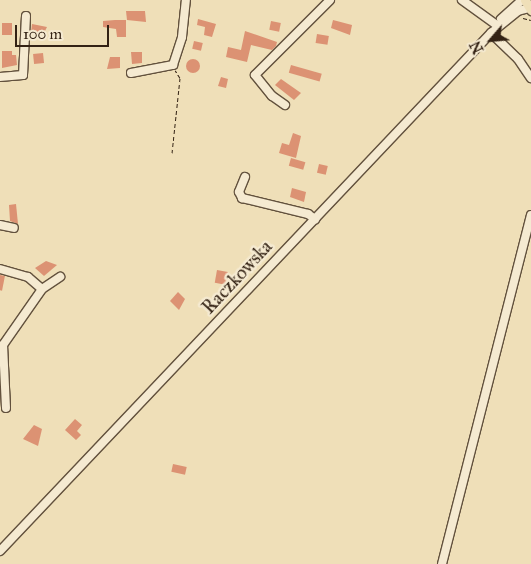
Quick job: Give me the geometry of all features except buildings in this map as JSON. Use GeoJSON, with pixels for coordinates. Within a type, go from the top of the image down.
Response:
{"type":"FeatureCollection","features":[{"type":"Feature","properties":{"kind":"street"},"geometry":{"type":"LineString","coordinates":[[131,73],[172,65],[182,37],[186,0]]}},
{"type":"Feature","properties":{"kind":"street"},"geometry":{"type":"LineString","coordinates":[[285,105],[272,96],[256,75],[330,0]]}},
{"type":"Feature","properties":{"kind":"street"},"geometry":{"type":"LineString","coordinates":[[462,0],[498,26]]}},
{"type":"Feature","properties":{"kind":"street","name":"Raczkowska"},"geometry":{"type":"LineString","coordinates":[[0,551],[491,33],[527,5]]}},
{"type":"Feature","properties":{"kind":"street"},"geometry":{"type":"LineString","coordinates":[[0,77],[24,76],[26,16]]}},
{"type":"Feature","properties":{"kind":"street"},"geometry":{"type":"LineString","coordinates":[[491,33],[518,58],[531,78]]}},
{"type":"Feature","properties":{"kind":"street"},"geometry":{"type":"LineString","coordinates":[[245,178],[239,192],[242,198],[302,212],[315,219]]}},
{"type":"Feature","properties":{"kind":"street"},"geometry":{"type":"LineString","coordinates":[[442,564],[531,215]]}},
{"type":"Feature","properties":{"kind":"street"},"geometry":{"type":"LineString","coordinates":[[0,225],[14,228]]}},
{"type":"Feature","properties":{"kind":"street"},"geometry":{"type":"LineString","coordinates":[[0,268],[28,277],[42,288]]}},
{"type":"Feature","properties":{"kind":"street"},"geometry":{"type":"LineString","coordinates":[[6,408],[2,370],[3,345],[42,288],[60,277]]}},
{"type":"Feature","properties":{"kind":"path"},"geometry":{"type":"LineString","coordinates":[[520,13],[531,20]]}},
{"type":"Feature","properties":{"kind":"path"},"geometry":{"type":"LineString","coordinates":[[172,65],[180,78],[172,153]]}}]}
